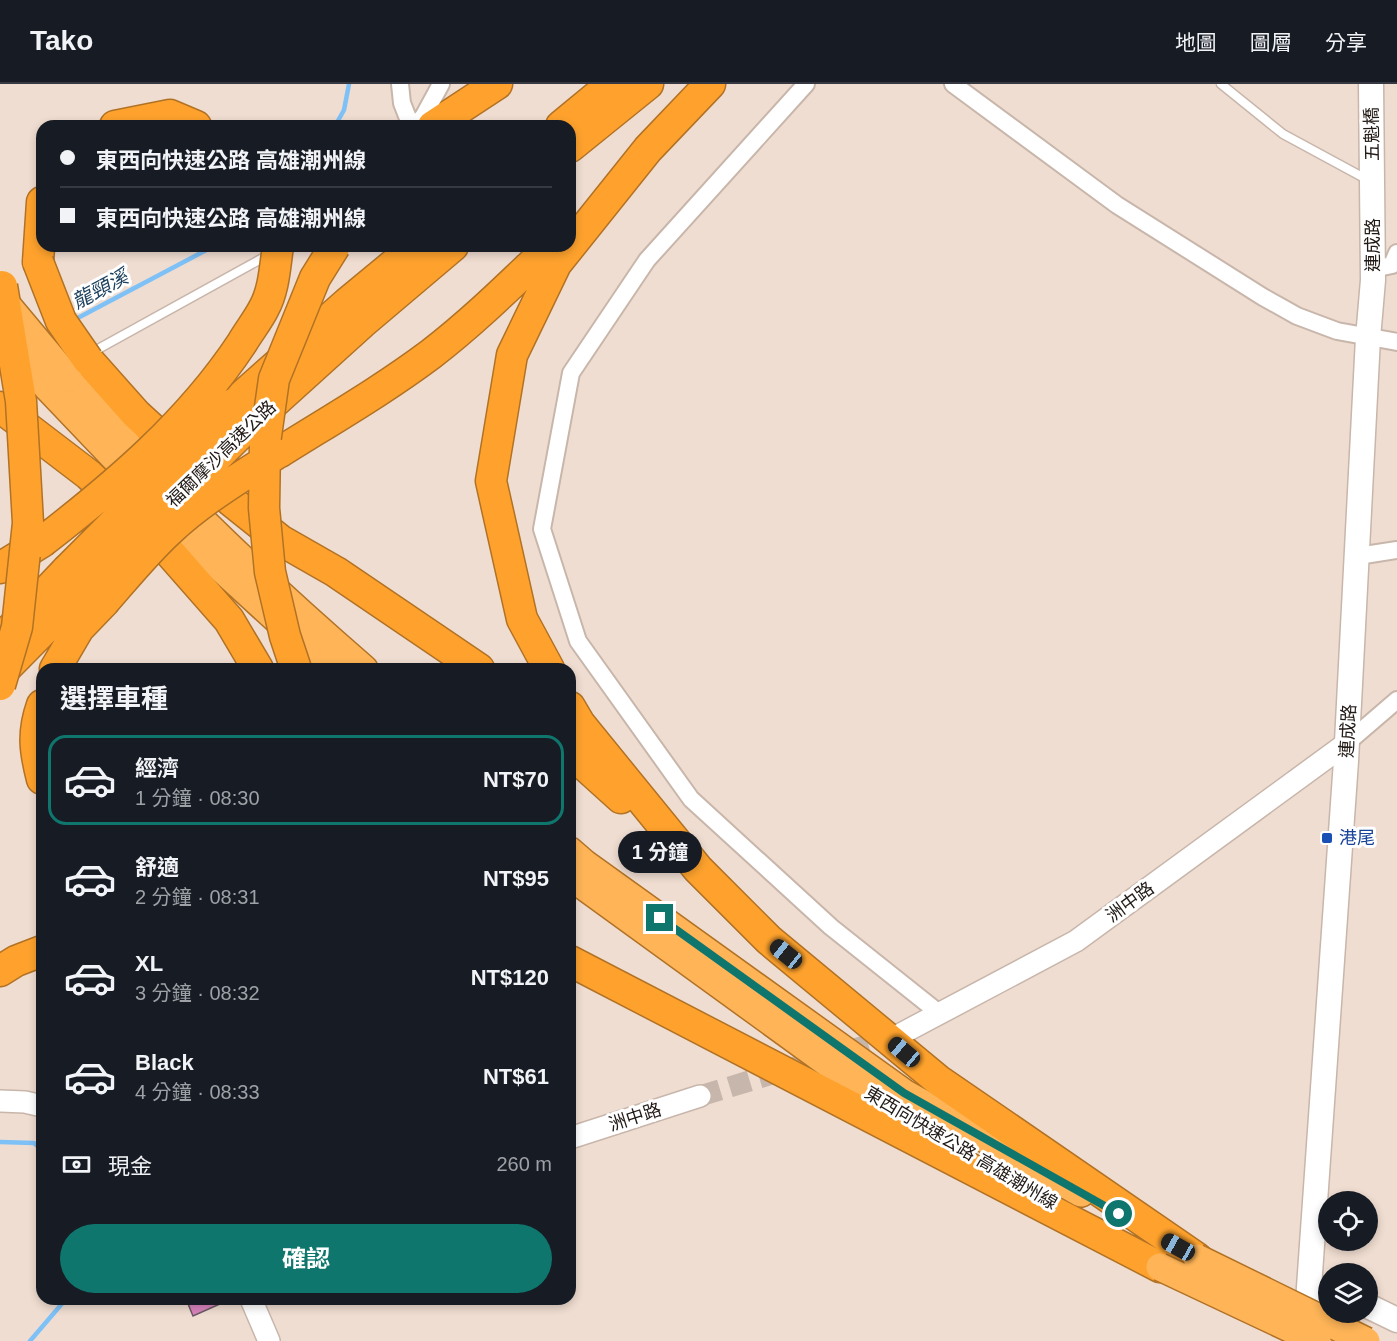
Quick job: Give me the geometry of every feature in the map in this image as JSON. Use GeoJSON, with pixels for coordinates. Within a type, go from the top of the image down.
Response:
{"type":"FeatureCollection","features":[{"type":"Feature","properties":{"kind":"highway"},"geometry":{"type":"LineString","coordinates":[[442,120],[497,84]]}},
{"type":"Feature","properties":{"kind":"highway"},"geometry":{"type":"LineString","coordinates":[[568,120],[612,84]]}},
{"type":"Feature","properties":{"kind":"highway"},"geometry":{"type":"LineString","coordinates":[[576,142],[648,84]]}},
{"type":"Feature","properties":{"kind":"highway"},"geometry":{"type":"LineString","coordinates":[[576,221],[710,84]]}},
{"type":"Feature","properties":{"kind":"highway"},"geometry":{"type":"LineString","coordinates":[[145,120],[170,115],[182,120]]}},
{"type":"Feature","properties":{"kind":"highway"},"geometry":{"type":"LineString","coordinates":[[576,239],[648,149]]}},
{"type":"Feature","properties":{"kind":"highway"},"geometry":{"type":"LineString","coordinates":[[39,252],[38,262],[61,321],[71,369],[111,427],[280,596],[357,663]]}},
{"type":"Feature","properties":{"kind":"highway"},"geometry":{"type":"LineString","coordinates":[[0,568],[42,542],[94,501],[176,426],[220,375],[265,307],[274,275],[277,252]]}},
{"type":"Feature","properties":{"kind":"highway"},"geometry":{"type":"LineString","coordinates":[[294,663],[282,625],[270,572],[264,508],[265,443],[274,379],[315,278],[331,252]]}},
{"type":"Feature","properties":{"kind":"highway","name":"福爾摩沙高速公路"},"geometry":{"type":"LineString","coordinates":[[0,674],[86,586],[242,414],[347,303],[409,252]]}},
{"type":"Feature","properties":{"kind":"highway","name":"福爾摩沙高速公路"},"geometry":{"type":"LineString","coordinates":[[242,414],[362,323],[446,252]]}},
{"type":"Feature","properties":{"kind":"highway"},"geometry":{"type":"LineString","coordinates":[[59,663],[79,628],[86,586],[141,559],[172,528],[217,493],[380,390],[431,354],[480,314],[545,252]]}},
{"type":"Feature","properties":{"kind":"highway"},"geometry":{"type":"LineString","coordinates":[[546,663],[522,619],[491,481],[512,355],[556,264],[566,252]]}},
{"type":"Feature","properties":{"kind":"highway"},"geometry":{"type":"LineString","coordinates":[[0,280],[21,401],[28,523],[18,627],[0,685]]}},
{"type":"Feature","properties":{"kind":"highway"},"geometry":{"type":"LineString","coordinates":[[0,297],[71,369],[212,560],[324,663]]}},
{"type":"Feature","properties":{"kind":"highway"},"geometry":{"type":"LineString","coordinates":[[0,333],[71,369],[136,414],[230,500],[280,540],[336,572],[470,663]]}},
{"type":"Feature","properties":{"kind":"highway"},"geometry":{"type":"LineString","coordinates":[[0,407],[89,475],[171,554],[229,620],[254,663]]}},
{"type":"Feature","properties":{"kind":"highway","name":"福爾摩沙高速公路"},"geometry":{"type":"LineString","coordinates":[[0,640],[86,586]]}},
{"type":"Feature","properties":{"kind":"highway"},"geometry":{"type":"LineString","coordinates":[[576,717],[698,869]]}},
{"type":"Feature","properties":{"kind":"highway"},"geometry":{"type":"LineString","coordinates":[[36,739],[36,754]]}},
{"type":"Feature","properties":{"kind":"highway"},"geometry":{"type":"LineString","coordinates":[[576,757],[698,869],[769,940],[938,1080],[1197,1258]]}},
{"type":"Feature","properties":{"kind":"highway","name":"東西向快速公路 高雄潮州線"},"geometry":{"type":"LineString","coordinates":[[576,856],[904,1093],[1197,1258],[1366,1341]]}},
{"type":"Feature","properties":{"kind":"highway","name":"東西向快速公路 高雄潮州線"},"geometry":{"type":"LineString","coordinates":[[576,880],[891,1109],[1160,1267],[1317,1341]]}},
{"type":"Feature","properties":{"kind":"highway"},"geometry":{"type":"LineString","coordinates":[[0,971],[15,961],[36,953]]}},
{"type":"Feature","properties":{"kind":"highway"},"geometry":{"type":"LineString","coordinates":[[576,964],[1160,1267]]}},
{"type":"Feature","properties":{"kind":"highway"},"geometry":{"type":"LineString","coordinates":[[576,984],[747,1052]]}},
{"type":"Feature","properties":{"kind":"main road","name":"五魁橋"},"geometry":{"type":"LineString","coordinates":[[1371,84],[1373,183]]}},
{"type":"Feature","properties":{"kind":"main road","name":"連成路"},"geometry":{"type":"LineString","coordinates":[[1320,1263],[1373,269],[1373,183]]}},
{"type":"Feature","properties":{"kind":"main road","name":"連成路"},"geometry":{"type":"LineString","coordinates":[[1305,1341],[1318,1286]]}},
{"type":"Feature","properties":{"kind":"main road"},"geometry":{"type":"LineString","coordinates":[[1378,1311],[1397,1320]]}},
{"type":"Feature","properties":{"kind":"street"},"geometry":{"type":"LineString","coordinates":[[400,84],[402,103],[409,120]]}},
{"type":"Feature","properties":{"kind":"street"},"geometry":{"type":"LineString","coordinates":[[419,120],[441,84]]}},
{"type":"Feature","properties":{"kind":"street"},"geometry":{"type":"LineString","coordinates":[[806,84],[647,260],[571,373],[542,529],[578,641],[691,799],[831,927],[939,1013]]}},
{"type":"Feature","properties":{"kind":"street"},"geometry":{"type":"LineString","coordinates":[[953,84],[1117,205],[1263,297],[1297,316],[1337,330],[1397,342]]}},
{"type":"Feature","properties":{"kind":"street"},"geometry":{"type":"LineString","coordinates":[[1373,269],[1392,265],[1397,253]]}},
{"type":"Feature","properties":{"kind":"street"},"geometry":{"type":"LineString","coordinates":[[1358,556],[1397,550]]}},
{"type":"Feature","properties":{"kind":"street"},"geometry":{"type":"LineString","coordinates":[[1347,743],[1397,700]]}},
{"type":"Feature","properties":{"kind":"street","name":"洲中路"},"geometry":{"type":"LineString","coordinates":[[897,1036],[1076,941],[1347,743]]}},
{"type":"Feature","properties":{"kind":"street","name":"洲中路"},"geometry":{"type":"LineString","coordinates":[[576,1136],[700,1096]]}},
{"type":"Feature","properties":{"kind":"street"},"geometry":{"type":"LineString","coordinates":[[0,1101],[36,1105]]}},
{"type":"Feature","properties":{"kind":"street"},"geometry":{"type":"LineString","coordinates":[[254,1305],[269,1341]]}},
{"type":"Feature","properties":{"kind":"lane"},"geometry":{"type":"LineString","coordinates":[[1221,84],[1283,134],[1373,183]]}},
{"type":"Feature","properties":{"kind":"lane"},"geometry":{"type":"LineString","coordinates":[[0,402],[71,369],[273,252]]}},
{"type":"Feature","properties":{"kind":"building"},"geometry":{"type":"Polygon","coordinates":[[[188,1305],[218,1305],[193,1316],[188,1305]]]}},
{"type":"Feature","properties":{"kind":"waterway","name":"龍頸溪"},"geometry":{"type":"LineString","coordinates":[[338,120],[344,110],[349,84]]}},
{"type":"Feature","properties":{"kind":"waterway","name":"龍頸溪"},"geometry":{"type":"LineString","coordinates":[[74,320],[203,252]]}},
{"type":"Feature","properties":{"kind":"waterway"},"geometry":{"type":"LineString","coordinates":[[0,1142],[36,1145]]}},
{"type":"Feature","properties":{"kind":"waterway"},"geometry":{"type":"LineString","coordinates":[[30,1341],[61,1305]]}},
{"type":"Feature","properties":{"kind":"tunnel"},"geometry":{"type":"LineString","coordinates":[[700,1096],[897,1036]]}},
{"type":"Feature","properties":{"kind":"place","name":"港尾"},"geometry":{"type":"Point","coordinates":[1327,838]}},
{"type":"Feature","properties":{"kind":"route"},"geometry":{"type":"LineString","coordinates":[[660,918],[904,1093],[1119,1214]]}}]}
